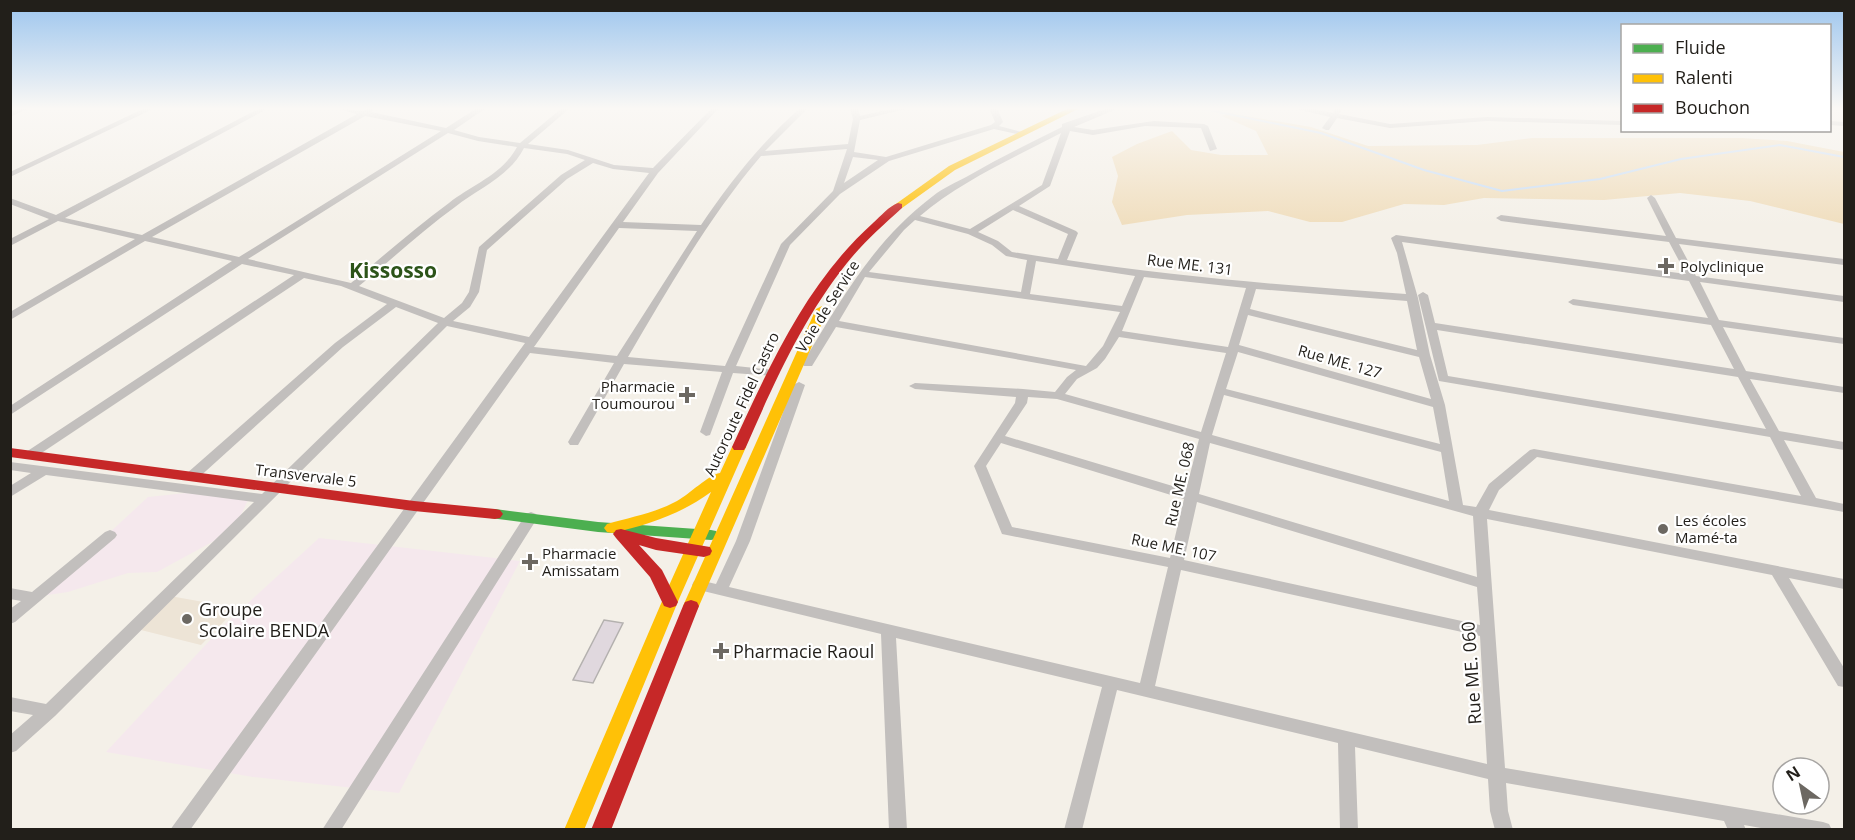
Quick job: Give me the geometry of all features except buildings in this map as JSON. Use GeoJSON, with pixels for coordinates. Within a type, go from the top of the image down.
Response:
{"type":"FeatureCollection","features":[{"type":"Feature","properties":{"kind":"main road","name":"Autoroute Fidel Castro"},"geometry":{"type":"LineString","coordinates":[[574,830],[698,533],[812,299],[835,268],[887,214],[943,173],[989,147]]}},
{"type":"Feature","properties":{"kind":"main road"},"geometry":{"type":"LineString","coordinates":[[601,830],[699,585],[820,313],[847,272],[882,232],[919,200],[986,158],[1011,147]]}},
{"type":"Feature","properties":{"kind":"main road","name":"Transvervale 5"},"geometry":{"type":"LineString","coordinates":[[10,452],[414,506],[531,517],[616,531],[656,544],[713,552]]}},
{"type":"Feature","properties":{"kind":"main road"},"geometry":{"type":"LineString","coordinates":[[670,602],[664,584],[647,561],[616,531],[688,504],[707,490],[730,465]]}},
{"type":"Feature","properties":{"kind":"main road","name":"Transvervale 5"},"geometry":{"type":"LineString","coordinates":[[616,531],[698,533],[720,536]]}},
{"type":"Feature","properties":{"kind":"street"},"geometry":{"type":"LineString","coordinates":[[10,175],[69,147]]}},
{"type":"Feature","properties":{"kind":"street"},"geometry":{"type":"LineString","coordinates":[[10,243],[191,147]]}},
{"type":"Feature","properties":{"kind":"street"},"geometry":{"type":"LineString","coordinates":[[10,317],[305,147]]}},
{"type":"Feature","properties":{"kind":"street"},"geometry":{"type":"LineString","coordinates":[[10,412],[239,261],[422,147]]}},
{"type":"Feature","properties":{"kind":"street"},"geometry":{"type":"LineString","coordinates":[[352,287],[454,203],[504,169],[520,147]]}},
{"type":"Feature","properties":{"kind":"street"},"geometry":{"type":"LineString","coordinates":[[530,147],[568,152],[614,167],[655,171]]}},
{"type":"Feature","properties":{"kind":"street"},"geometry":{"type":"LineString","coordinates":[[178,830],[655,171],[678,147]]}},
{"type":"Feature","properties":{"kind":"street"},"geometry":{"type":"LineString","coordinates":[[574,442],[619,360],[703,228],[735,182],[766,147]]}},
{"type":"Feature","properties":{"kind":"street"},"geometry":{"type":"LineString","coordinates":[[706,432],[729,370],[786,244],[837,192],[886,159],[929,147]]}},
{"type":"Feature","properties":{"kind":"street","name":"Voie de Service"},"geometry":{"type":"LineString","coordinates":[[720,590],[743,541],[795,394],[812,353],[862,274],[901,228],[937,197],[1024,147]]}},
{"type":"Feature","properties":{"kind":"street"},"geometry":{"type":"LineString","coordinates":[[971,232],[1047,186],[1057,147]]}},
{"type":"Feature","properties":{"kind":"street"},"geometry":{"type":"LineString","coordinates":[[761,153],[850,150],[886,159]]}},
{"type":"Feature","properties":{"kind":"street"},"geometry":{"type":"LineString","coordinates":[[837,192],[850,150]]}},
{"type":"Feature","properties":{"kind":"street"},"geometry":{"type":"LineString","coordinates":[[10,746],[49,711],[445,322],[466,305],[474,292],[482,249],[564,177],[592,160]]}},
{"type":"Feature","properties":{"kind":"street"},"geometry":{"type":"LineString","coordinates":[[1651,198],[1811,502]]}},
{"type":"Feature","properties":{"kind":"street"},"geometry":{"type":"LineString","coordinates":[[10,201],[55,218],[352,287],[445,322],[530,345],[619,360],[774,373]]}},
{"type":"Feature","properties":{"kind":"street"},"geometry":{"type":"LineString","coordinates":[[1013,207],[1073,233],[1062,261]]}},
{"type":"Feature","properties":{"kind":"street","name":"Rue ME. 131"},"geometry":{"type":"LineString","coordinates":[[913,218],[971,232],[995,243],[1009,254],[1141,274],[1252,286],[1418,297]]}},
{"type":"Feature","properties":{"kind":"street"},"geometry":{"type":"LineString","coordinates":[[1501,218],[1845,262]]}},
{"type":"Feature","properties":{"kind":"street"},"geometry":{"type":"LineString","coordinates":[[616,225],[703,228]]}},
{"type":"Feature","properties":{"kind":"street"},"geometry":{"type":"LineString","coordinates":[[1845,299],[1396,238],[1431,326],[1443,380],[1845,446]]}},
{"type":"Feature","properties":{"kind":"street"},"geometry":{"type":"LineString","coordinates":[[1025,296],[1032,257]]}},
{"type":"Feature","properties":{"kind":"street"},"geometry":{"type":"LineString","coordinates":[[862,274],[1127,310]]}},
{"type":"Feature","properties":{"kind":"street"},"geometry":{"type":"LineString","coordinates":[[1058,396],[1075,375],[1093,366],[1116,333],[1127,310],[1127,302],[1141,274]]}},
{"type":"Feature","properties":{"kind":"street"},"geometry":{"type":"LineString","coordinates":[[30,455],[301,275]]}},
{"type":"Feature","properties":{"kind":"street","name":"Rue ME. 068"},"geometry":{"type":"LineString","coordinates":[[1146,691],[1205,439],[1252,286]]}},
{"type":"Feature","properties":{"kind":"street"},"geometry":{"type":"LineString","coordinates":[[1418,297],[1424,355],[1448,450],[1457,508]]}},
{"type":"Feature","properties":{"kind":"street"},"geometry":{"type":"LineString","coordinates":[[1573,302],[1845,341]]}},
{"type":"Feature","properties":{"kind":"street"},"geometry":{"type":"LineString","coordinates":[[191,477],[339,345],[395,303]]}},
{"type":"Feature","properties":{"kind":"street"},"geometry":{"type":"LineString","coordinates":[[1244,311],[1424,355]]}},
{"type":"Feature","properties":{"kind":"street"},"geometry":{"type":"LineString","coordinates":[[831,323],[1087,369]]}},
{"type":"Feature","properties":{"kind":"street"},"geometry":{"type":"LineString","coordinates":[[1431,326],[1845,390]]}},
{"type":"Feature","properties":{"kind":"street","name":"Rue ME. 127"},"geometry":{"type":"LineString","coordinates":[[1116,333],[1233,349],[1438,405]]}},
{"type":"Feature","properties":{"kind":"street"},"geometry":{"type":"LineString","coordinates":[[915,386],[1058,396],[1457,508],[1845,584]]}},
{"type":"Feature","properties":{"kind":"street"},"geometry":{"type":"LineString","coordinates":[[1221,391],[1448,450]]}},
{"type":"Feature","properties":{"kind":"street","name":"Rue ME. 107"},"geometry":{"type":"LineString","coordinates":[[1023,392],[1021,403],[980,466],[1007,531],[1177,564],[1487,632]]}},
{"type":"Feature","properties":{"kind":"street"},"geometry":{"type":"LineString","coordinates":[[998,438],[1484,584]]}},
{"type":"Feature","properties":{"kind":"street"},"geometry":{"type":"LineString","coordinates":[[1480,513],[1494,487],[1534,453],[1845,508]]}},
{"type":"Feature","properties":{"kind":"street"},"geometry":{"type":"LineString","coordinates":[[10,493],[61,458]]}},
{"type":"Feature","properties":{"kind":"street"},"geometry":{"type":"LineString","coordinates":[[10,466],[265,499]]}},
{"type":"Feature","properties":{"kind":"street","name":"Rue ME. 060"},"geometry":{"type":"LineString","coordinates":[[1480,513],[1499,812],[1504,830]]}},
{"type":"Feature","properties":{"kind":"street"},"geometry":{"type":"LineString","coordinates":[[331,830],[531,517]]}},
{"type":"Feature","properties":{"kind":"street"},"geometry":{"type":"LineString","coordinates":[[10,618],[110,535]]}},
{"type":"Feature","properties":{"kind":"street"},"geometry":{"type":"LineString","coordinates":[[1777,571],[1845,681]]}},
{"type":"Feature","properties":{"kind":"street"},"geometry":{"type":"LineString","coordinates":[[699,585],[1498,774],[1823,830]]}},
{"type":"Feature","properties":{"kind":"street"},"geometry":{"type":"LineString","coordinates":[[10,593],[34,598]]}},
{"type":"Feature","properties":{"kind":"street"},"geometry":{"type":"LineString","coordinates":[[888,629],[898,830]]}},
{"type":"Feature","properties":{"kind":"street"},"geometry":{"type":"LineString","coordinates":[[1073,830],[1111,681]]}},
{"type":"Feature","properties":{"kind":"street"},"geometry":{"type":"LineString","coordinates":[[10,704],[49,711]]}},
{"type":"Feature","properties":{"kind":"street"},"geometry":{"type":"LineString","coordinates":[[1347,740],[1349,830]]}},
{"type":"Feature","properties":{"kind":"street"},"geometry":{"type":"LineString","coordinates":[[1729,813],[1737,830]]}},
{"type":"Feature","properties":{"kind":"shaded area"},"geometry":{"type":"Polygon","coordinates":[[[1131,147],[1188,147],[1191,150],[1221,155],[1268,155],[1264,147],[1819,147],[1844,152],[1844,224],[1750,201],[1680,193],[1604,200],[1484,198],[1444,205],[1404,204],[1342,222],[1310,222],[1268,211],[1187,215],[1122,225],[1112,202],[1118,176],[1112,157],[1131,147]]]}},
{"type":"Feature","properties":{"kind":"shaded area"},"geometry":{"type":"Polygon","coordinates":[[[186,493],[248,500],[240,517],[214,541],[157,572],[128,573],[68,592],[41,596],[148,497],[186,493]]]}},
{"type":"Feature","properties":{"kind":"shaded area"},"geometry":{"type":"Polygon","coordinates":[[[319,538],[520,561],[399,793],[253,777],[106,752],[225,624],[319,538]]]}},
{"type":"Feature","properties":{"kind":"shaded area","name":"Groupe Scolaire BENDA"},"geometry":{"type":"Polygon","coordinates":[[[170,596],[237,608],[201,645],[137,629],[170,596]]]}},
{"type":"Feature","properties":{"kind":"waterway"},"geometry":{"type":"LineString","coordinates":[[1361,147],[1424,170],[1502,191],[1600,179],[1681,159],[1764,147]]}},
{"type":"Feature","properties":{"kind":"waterway"},"geometry":{"type":"LineString","coordinates":[[1792,147],[1844,157]]}},
{"type":"Feature","properties":{"kind":"traffic: fast"},"geometry":{"type":"LineString","coordinates":[[495,514],[598,527],[711,535]]}},
{"type":"Feature","properties":{"kind":"traffic: slow"},"geometry":{"type":"LineString","coordinates":[[898,206],[952,168],[995,147]]}},
{"type":"Feature","properties":{"kind":"traffic: slow"},"geometry":{"type":"LineString","coordinates":[[691,606],[822,309]]}},
{"type":"Feature","properties":{"kind":"traffic: slow"},"geometry":{"type":"LineString","coordinates":[[574,830],[671,599],[739,447]]}},
{"type":"Feature","properties":{"kind":"traffic: slow"},"geometry":{"type":"LineString","coordinates":[[612,528],[642,521],[669,511],[695,497],[719,478]]}},
{"type":"Feature","properties":{"kind":"traffic: jam"},"geometry":{"type":"LineString","coordinates":[[739,447],[786,347],[823,288],[844,259],[898,206]]}},
{"type":"Feature","properties":{"kind":"traffic: jam"},"geometry":{"type":"LineString","coordinates":[[10,452],[414,506],[495,514]]}},
{"type":"Feature","properties":{"kind":"traffic: jam"},"geometry":{"type":"LineString","coordinates":[[621,534],[656,574],[670,602]]}},
{"type":"Feature","properties":{"kind":"traffic: jam"},"geometry":{"type":"LineString","coordinates":[[628,536],[656,544],[704,551]]}},
{"type":"Feature","properties":{"kind":"traffic: jam"},"geometry":{"type":"LineString","coordinates":[[601,830],[691,606]]}},
{"type":"Feature","properties":{"kind":"place","name":"Polyclinique"},"geometry":{"type":"Point","coordinates":[1666,266]}},
{"type":"Feature","properties":{"kind":"place","name":"Pharmacie Toumourou"},"geometry":{"type":"Point","coordinates":[687,395]}},
{"type":"Feature","properties":{"kind":"place","name":"Les écoles Mamé-ta"},"geometry":{"type":"Point","coordinates":[1663,529]}},
{"type":"Feature","properties":{"kind":"place","name":"Pharmacie Amissatam"},"geometry":{"type":"Point","coordinates":[530,562]}},
{"type":"Feature","properties":{"kind":"place","name":"Groupe Scolaire BENDA"},"geometry":{"type":"Point","coordinates":[187,619]}},
{"type":"Feature","properties":{"kind":"place","name":"Pharmacie Raoul"},"geometry":{"type":"Point","coordinates":[721,651]}},
{"type":"Feature","properties":{"kind":"district","name":"Kissosso"},"geometry":{"type":"Point","coordinates":[393,270]}}]}
